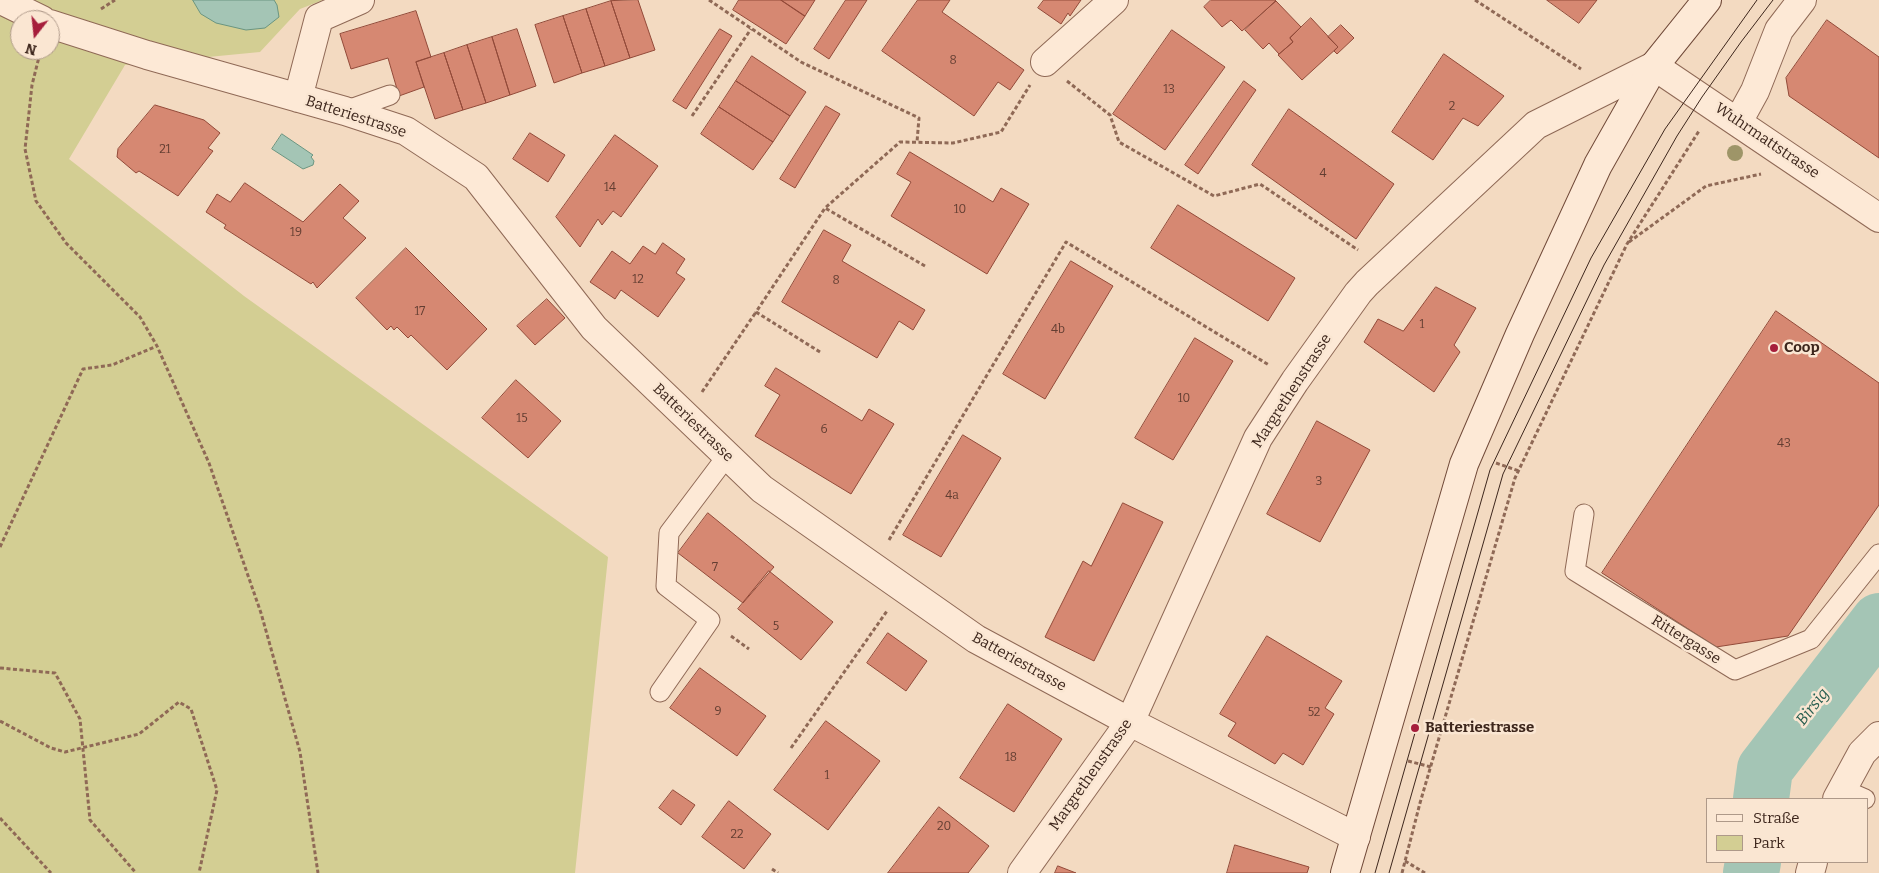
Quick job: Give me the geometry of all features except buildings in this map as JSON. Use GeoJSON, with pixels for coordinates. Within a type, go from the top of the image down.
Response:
{"type":"FeatureCollection","features":[{"type":"Feature","properties":{"kind":"street"},"geometry":{"type":"LineString","coordinates":[[1,0],[22,10]]}},
{"type":"Feature","properties":{"kind":"street"},"geometry":{"type":"LineString","coordinates":[[298,98],[319,18],[360,0]]}},
{"type":"Feature","properties":{"kind":"street"},"geometry":{"type":"LineString","coordinates":[[1045,62],[1114,0]]}},
{"type":"Feature","properties":{"kind":"street"},"geometry":{"type":"LineString","coordinates":[[1346,873],[1464,464],[1520,334],[1598,164],[1654,66],[1706,0]]}},
{"type":"Feature","properties":{"kind":"street"},"geometry":{"type":"LineString","coordinates":[[1738,122],[1755,92],[1779,30],[1802,0]]}},
{"type":"Feature","properties":{"kind":"street","name":"Batteriestrasse"},"geometry":{"type":"LineString","coordinates":[[60,27],[147,55],[346,111],[406,131],[476,178],[594,328],[762,488],[976,639],[1130,722],[1356,837]]}},
{"type":"Feature","properties":{"kind":"street","name":"Margrethenstrasse"},"geometry":{"type":"LineString","coordinates":[[1022,873],[1130,722],[1258,438],[1295,381],[1358,293],[1536,125],[1654,66]]}},
{"type":"Feature","properties":{"kind":"street","name":"Wuhrmattstrasse"},"geometry":{"type":"LineString","coordinates":[[1654,66],[1804,165],[1879,218]]}},
{"type":"Feature","properties":{"kind":"street"},"geometry":{"type":"LineString","coordinates":[[1853,797],[1862,753],[1879,736]]}},
{"type":"Feature","properties":{"kind":"lane"},"geometry":{"type":"LineString","coordinates":[[346,111],[390,95]]}},
{"type":"Feature","properties":{"kind":"lane"},"geometry":{"type":"LineString","coordinates":[[660,692],[710,620],[666,586],[669,533],[727,456]]}},
{"type":"Feature","properties":{"kind":"lane","name":"Rittergasse"},"geometry":{"type":"LineString","coordinates":[[1584,514],[1575,571],[1735,670],[1811,639],[1879,554]]}},
{"type":"Feature","properties":{"kind":"path"},"geometry":{"type":"LineString","coordinates":[[709,0],[801,62],[919,118],[918,142]]}},
{"type":"Feature","properties":{"kind":"path"},"geometry":{"type":"LineString","coordinates":[[1475,0],[1610,88]]}},
{"type":"Feature","properties":{"kind":"path"},"geometry":{"type":"LineString","coordinates":[[692,116],[751,29]]}},
{"type":"Feature","properties":{"kind":"path"},"geometry":{"type":"LineString","coordinates":[[38,60],[32,86],[25,149],[36,201],[66,243],[140,317],[158,346],[208,463],[261,613],[300,752],[318,873]]}},
{"type":"Feature","properties":{"kind":"path"},"geometry":{"type":"LineString","coordinates":[[686,416],[825,208],[900,142],[953,143],[1001,132],[1045,62],[1110,115],[1119,142],[1214,196],[1260,184],[1383,268]]}},
{"type":"Feature","properties":{"kind":"path"},"geometry":{"type":"LineString","coordinates":[[1402,873],[1516,478],[1627,244],[1716,106]]}},
{"type":"Feature","properties":{"kind":"path"},"geometry":{"type":"LineString","coordinates":[[1627,244],[1706,186],[1804,165]]}},
{"type":"Feature","properties":{"kind":"path"},"geometry":{"type":"LineString","coordinates":[[825,208],[926,266]]}},
{"type":"Feature","properties":{"kind":"path"},"geometry":{"type":"LineString","coordinates":[[873,567],[1066,242],[1295,381]]}},
{"type":"Feature","properties":{"kind":"path"},"geometry":{"type":"LineString","coordinates":[[756,312],[820,352]]}},
{"type":"Feature","properties":{"kind":"path"},"geometry":{"type":"LineString","coordinates":[[0,547],[84,369],[112,365],[158,346]]}},
{"type":"Feature","properties":{"kind":"path"},"geometry":{"type":"LineString","coordinates":[[791,748],[903,588]]}},
{"type":"Feature","properties":{"kind":"path"},"geometry":{"type":"LineString","coordinates":[[0,668],[55,673],[80,719],[90,820],[136,873]]}},
{"type":"Feature","properties":{"kind":"path"},"geometry":{"type":"LineString","coordinates":[[0,721],[51,748],[66,752],[139,734],[179,702],[191,709],[217,790],[199,873]]}},
{"type":"Feature","properties":{"kind":"path"},"geometry":{"type":"LineString","coordinates":[[1401,759],[1431,768]]}},
{"type":"Feature","properties":{"kind":"path"},"geometry":{"type":"LineString","coordinates":[[0,818],[51,873]]}},
{"type":"Feature","properties":{"kind":"path"},"geometry":{"type":"LineString","coordinates":[[1405,861],[1425,873]]}},
{"type":"Feature","properties":{"kind":"path"},"geometry":{"type":"LineString","coordinates":[[772,868],[778,873]]}},
{"type":"Feature","properties":{"kind":"green space"},"geometry":{"type":"Polygon","coordinates":[[[0,0],[323,0],[300,9],[260,52],[125,65],[69,159],[244,296],[608,557],[575,873],[0,873],[0,0]]]}},
{"type":"Feature","properties":{"kind":"shaded area"},"geometry":{"type":"Polygon","coordinates":[[[193,0],[274,0],[279,17],[265,28],[246,30],[216,23],[201,14],[193,0]]]}},
{"type":"Feature","properties":{"kind":"shaded area"},"geometry":{"type":"Polygon","coordinates":[[[282,134],[313,155],[311,157],[314,161],[313,165],[303,169],[272,149],[282,134]]]}},
{"type":"Feature","properties":{"kind":"waterway","name":"Birsig"},"geometry":{"type":"LineString","coordinates":[[1761,798],[1765,769],[1879,621]]}},
{"type":"Feature","properties":{"kind":"waterway","name":"Birsig"},"geometry":{"type":"LineString","coordinates":[[1751,873],[1753,863]]}},
{"type":"Feature","properties":{"kind":"tram line"},"geometry":{"type":"LineString","coordinates":[[1375,873],[1490,470],[1591,258],[1665,129],[1757,0]]}},
{"type":"Feature","properties":{"kind":"tram line"},"geometry":{"type":"LineString","coordinates":[[1389,873],[1503,474],[1604,265],[1677,136],[1702,97],[1773,0]]}},
{"type":"Feature","properties":{"kind":"place","name":"Coop"},"geometry":{"type":"Point","coordinates":[1774,348]}},
{"type":"Feature","properties":{"kind":"place","name":"Batteriestrasse"},"geometry":{"type":"Point","coordinates":[1415,728]}}]}
